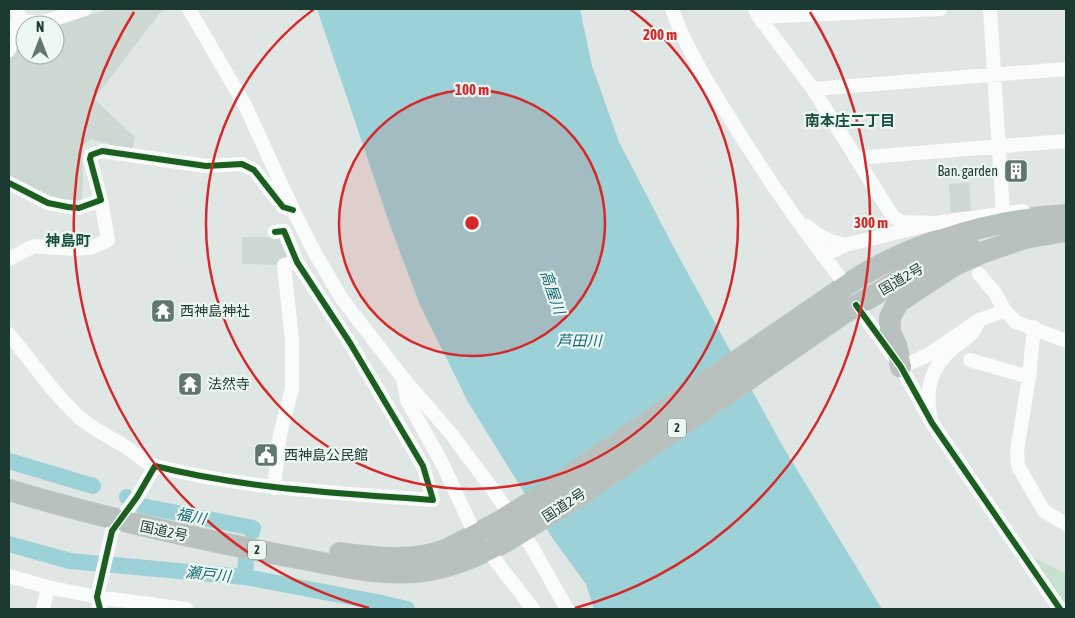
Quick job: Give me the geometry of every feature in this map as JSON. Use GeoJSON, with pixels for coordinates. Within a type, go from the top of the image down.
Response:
{"type":"FeatureCollection","features":[{"type":"Feature","properties":{"kind":"highway","name":"国道2号"},"geometry":{"type":"LineString","coordinates":[[9,490],[125,514],[314,549],[386,557],[428,555],[445,550],[494,525],[544,494],[840,290],[899,255],[964,232],[1040,216],[1066,215]]}},
{"type":"Feature","properties":{"kind":"highway","name":"国道2号"},"geometry":{"type":"LineString","coordinates":[[9,479],[125,514],[276,554],[381,572],[402,572],[444,567],[464,561],[506,542],[576,498],[852,308],[945,253],[990,239],[1055,228],[1066,229]]}},
{"type":"Feature","properties":{"kind":"highway"},"geometry":{"type":"LineString","coordinates":[[901,367],[896,344],[890,332],[890,317],[898,302],[953,266],[981,253],[1025,238],[1066,229]]}},
{"type":"Feature","properties":{"kind":"street"},"geometry":{"type":"LineString","coordinates":[[18,13],[26,22],[37,24],[85,9]]}},
{"type":"Feature","properties":{"kind":"street"},"geometry":{"type":"LineString","coordinates":[[189,9],[246,107],[293,210],[316,255],[342,299],[403,378],[452,435],[493,490],[533,549],[567,609]]}},
{"type":"Feature","properties":{"kind":"street"},"geometry":{"type":"LineString","coordinates":[[672,9],[698,64],[718,100],[761,169],[823,256],[840,290]]}},
{"type":"Feature","properties":{"kind":"street"},"geometry":{"type":"LineString","coordinates":[[757,13],[940,9]]}},
{"type":"Feature","properties":{"kind":"street"},"geometry":{"type":"LineString","coordinates":[[990,9],[990,75],[994,147],[1004,213]]}},
{"type":"Feature","properties":{"kind":"street"},"geometry":{"type":"LineString","coordinates":[[9,50],[18,13]]}},
{"type":"Feature","properties":{"kind":"street"},"geometry":{"type":"LineString","coordinates":[[757,13],[813,90],[894,217],[902,222],[936,223]]}},
{"type":"Feature","properties":{"kind":"street"},"geometry":{"type":"LineString","coordinates":[[813,90],[1066,69]]}},
{"type":"Feature","properties":{"kind":"street"},"geometry":{"type":"LineString","coordinates":[[855,158],[1066,141]]}},
{"type":"Feature","properties":{"kind":"street"},"geometry":{"type":"LineString","coordinates":[[9,259],[34,246],[74,249],[90,248],[108,240],[101,200],[90,159],[91,155],[102,151],[206,166],[242,164],[254,170],[283,207],[293,210]]}},
{"type":"Feature","properties":{"kind":"street"},"geometry":{"type":"LineString","coordinates":[[9,183],[48,202],[68,207],[79,208],[101,200]]}},
{"type":"Feature","properties":{"kind":"street"},"geometry":{"type":"LineString","coordinates":[[787,206],[812,232],[829,242],[845,245]]}},
{"type":"Feature","properties":{"kind":"street"},"geometry":{"type":"LineString","coordinates":[[823,256],[845,245],[936,223],[1066,206]]}},
{"type":"Feature","properties":{"kind":"street"},"geometry":{"type":"LineString","coordinates":[[274,232],[284,231],[297,262],[350,343],[410,442],[423,466],[433,500]]}},
{"type":"Feature","properties":{"kind":"street"},"geometry":{"type":"LineString","coordinates":[[297,262],[332,296],[342,299]]}},
{"type":"Feature","properties":{"kind":"street"},"geometry":{"type":"LineString","coordinates":[[274,488],[280,434],[292,389],[292,340],[284,265],[297,262]]}},
{"type":"Feature","properties":{"kind":"street"},"geometry":{"type":"LineString","coordinates":[[979,274],[995,293],[1005,312],[1016,322],[1034,327],[1066,341]]}},
{"type":"Feature","properties":{"kind":"street"},"geometry":{"type":"LineString","coordinates":[[852,308],[901,367],[932,423],[1060,609]]}},
{"type":"Feature","properties":{"kind":"street"},"geometry":{"type":"LineString","coordinates":[[901,367],[928,355],[979,320],[1005,312]]}},
{"type":"Feature","properties":{"kind":"street"},"geometry":{"type":"LineString","coordinates":[[932,423],[928,405],[928,392],[932,374],[942,358],[974,331],[979,320]]}},
{"type":"Feature","properties":{"kind":"street"},"geometry":{"type":"LineString","coordinates":[[1034,327],[1029,377],[1016,451],[1018,466],[1044,511],[1066,524]]}},
{"type":"Feature","properties":{"kind":"street"},"geometry":{"type":"LineString","coordinates":[[9,334],[78,416],[146,462],[192,476],[274,488],[433,500],[442,497],[423,450],[422,426]]}},
{"type":"Feature","properties":{"kind":"street"},"geometry":{"type":"LineString","coordinates":[[970,360],[1029,377]]}},
{"type":"Feature","properties":{"kind":"street"},"geometry":{"type":"LineString","coordinates":[[403,378],[407,400],[443,464],[475,534],[533,609]]}},
{"type":"Feature","properties":{"kind":"street"},"geometry":{"type":"LineString","coordinates":[[98,599],[125,514],[155,466]]}},
{"type":"Feature","properties":{"kind":"street"},"geometry":{"type":"LineString","coordinates":[[9,576],[98,599],[182,609]]}},
{"type":"Feature","properties":{"kind":"street"},"geometry":{"type":"LineString","coordinates":[[43,609],[48,587]]}},
{"type":"Feature","properties":{"kind":"shaded area"},"geometry":{"type":"Polygon","coordinates":[[[112,9],[163,9],[94,99],[135,137],[132,151],[91,139],[81,147],[83,170],[82,199],[76,203],[63,202],[9,177],[9,51],[13,35],[15,34],[15,65],[65,65],[65,22],[112,9]]]}},
{"type":"Feature","properties":{"kind":"shaded area"},"geometry":{"type":"Polygon","coordinates":[[[969,183],[971,211],[951,212],[949,184],[969,183]]]}},
{"type":"Feature","properties":{"kind":"shaded area"},"geometry":{"type":"Polygon","coordinates":[[[242,237],[281,237],[289,259],[283,265],[242,264],[242,237]]]}},
{"type":"Feature","properties":{"kind":"green space"},"geometry":{"type":"Polygon","coordinates":[[[1033,557],[1066,574],[1066,607],[1033,557]]]}},
{"type":"Feature","properties":{"kind":"water","name":"芦田川"},"geometry":{"type":"Polygon","coordinates":[[[317,9],[580,9],[592,66],[619,142],[673,246],[782,445],[882,609],[594,609],[586,584],[553,539],[468,402],[420,305],[391,228],[317,9]]]}},
{"type":"Feature","properties":{"kind":"waterway","name":"福川"},"geometry":{"type":"LineString","coordinates":[[9,461],[93,486]]}},
{"type":"Feature","properties":{"kind":"waterway","name":"福川"},"geometry":{"type":"LineString","coordinates":[[127,497],[142,506],[253,528],[252,532]]}},
{"type":"Feature","properties":{"kind":"waterway","name":"瀬戸川"},"geometry":{"type":"LineString","coordinates":[[9,544],[70,561],[245,577],[407,609]]}},
{"type":"Feature","properties":{"kind":"waterway","name":"福川"},"geometry":{"type":"LineString","coordinates":[[245,577],[246,560]]}},
{"type":"Feature","properties":{"kind":"cycle path"},"geometry":{"type":"LineString","coordinates":[[9,183],[48,203],[79,208],[101,200],[90,159],[91,155],[102,151],[206,166],[242,164],[254,170],[283,207],[293,210]]}},
{"type":"Feature","properties":{"kind":"cycle path"},"geometry":{"type":"LineString","coordinates":[[100,609],[97,597],[112,531],[137,497],[155,466],[189,474],[258,485],[433,500],[423,466],[350,343],[297,262],[284,231],[275,232]]}},
{"type":"Feature","properties":{"kind":"cycle path"},"geometry":{"type":"LineString","coordinates":[[856,305],[901,367],[932,423],[1060,609]]}},
{"type":"Feature","properties":{"kind":"place","name":"Ban. garden"},"geometry":{"type":"Point","coordinates":[1016,171]}},
{"type":"Feature","properties":{"kind":"place","name":"西神島神社"},"geometry":{"type":"Point","coordinates":[163,311]}},
{"type":"Feature","properties":{"kind":"place","name":"法然寺"},"geometry":{"type":"Point","coordinates":[190,384]}},
{"type":"Feature","properties":{"kind":"place","name":"西神島公民館"},"geometry":{"type":"Point","coordinates":[266,455]}},
{"type":"Feature","properties":{"kind":"district","name":"南本庄二丁目"},"geometry":{"type":"Point","coordinates":[850,120]}},
{"type":"Feature","properties":{"kind":"district","name":"神島町"},"geometry":{"type":"Point","coordinates":[68,240]}},
{"type":"Feature","properties":{"kind":"water label","name":"高屋川"},"geometry":{"type":"Point","coordinates":[553,292]}}]}
